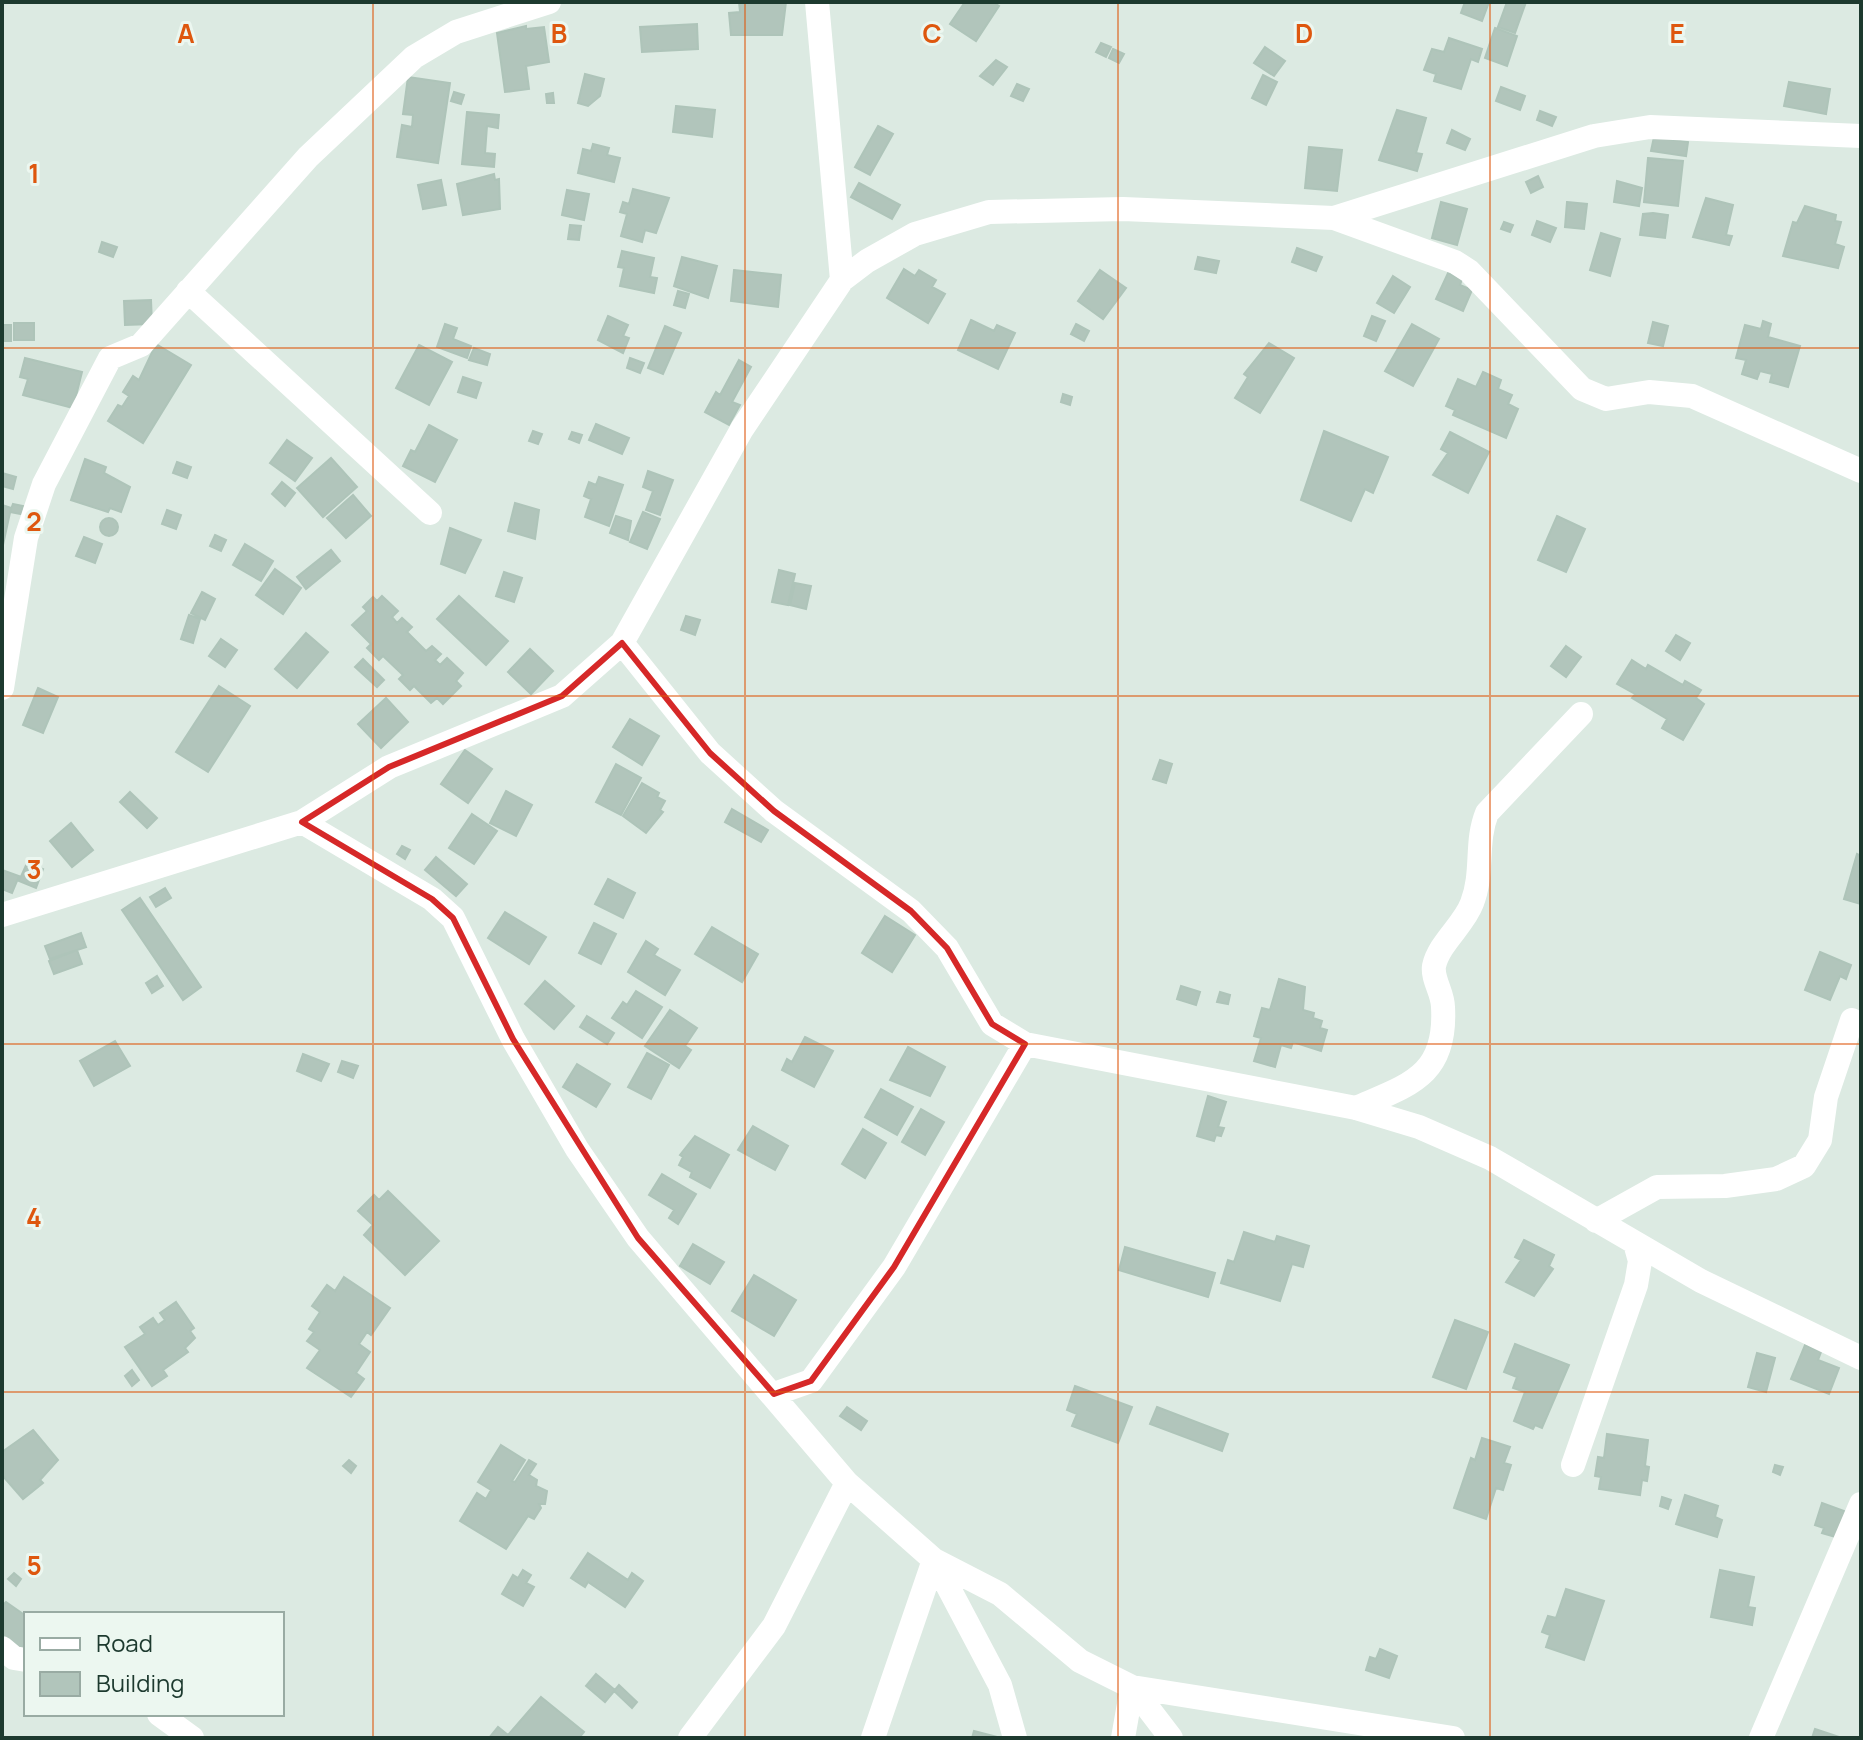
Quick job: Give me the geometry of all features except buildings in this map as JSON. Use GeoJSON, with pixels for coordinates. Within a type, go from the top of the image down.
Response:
{"type":"FeatureCollection","features":[{"type":"Feature","properties":{"kind":"street"},"geometry":{"type":"LineString","coordinates":[[2,688],[4,657],[26,538],[44,484],[110,358],[141,345],[308,157],[414,57],[456,32],[549,2]]}},
{"type":"Feature","properties":{"kind":"street"},"geometry":{"type":"LineString","coordinates":[[817,2],[842,280]]}},
{"type":"Feature","properties":{"kind":"street"},"geometry":{"type":"LineString","coordinates":[[1334,218],[1594,136],[1650,127],[1861,136]]}},
{"type":"Feature","properties":{"kind":"street"},"geometry":{"type":"LineString","coordinates":[[2,915],[302,822],[389,767],[562,696],[622,643],[742,429],[842,280],[867,261],[915,234],[989,212],[1123,209],[1334,218],[1462,266],[1582,389],[1606,399],[1649,392],[1692,396],[1861,471]]}},
{"type":"Feature","properties":{"kind":"street"},"geometry":{"type":"LineString","coordinates":[[188,291],[430,513]]}},
{"type":"Feature","properties":{"kind":"street"},"geometry":{"type":"LineString","coordinates":[[622,643],[710,753],[774,811],[911,911],[947,948],[992,1024],[1025,1044],[1356,1108],[1419,1127],[1490,1158],[1701,1281],[1861,1358]]}},
{"type":"Feature","properties":{"kind":"street"},"geometry":{"type":"LineString","coordinates":[[1356,1108],[1421,1079],[1435,1056],[1444,1025],[1443,1002],[1433,971],[1436,958],[1472,905],[1481,874],[1480,830],[1487,813],[1581,714]]}},
{"type":"Feature","properties":{"kind":"street"},"geometry":{"type":"LineString","coordinates":[[302,822],[432,899],[453,918],[513,1039],[577,1149],[629,1226],[847,1483],[934,1560],[1000,1594],[1080,1661],[1132,1687],[1453,1738]]}},
{"type":"Feature","properties":{"kind":"street"},"geometry":{"type":"LineString","coordinates":[[1596,1221],[1657,1187],[1725,1186],[1776,1179],[1804,1166],[1820,1140],[1826,1097],[1852,1020]]}},
{"type":"Feature","properties":{"kind":"street"},"geometry":{"type":"LineString","coordinates":[[774,1394],[811,1381],[894,1267],[1025,1044]]}},
{"type":"Feature","properties":{"kind":"street"},"geometry":{"type":"LineString","coordinates":[[1573,1465],[1636,1285],[1640,1261],[1635,1243]]}},
{"type":"Feature","properties":{"kind":"street"},"geometry":{"type":"LineString","coordinates":[[690,1738],[774,1626],[847,1483]]}},
{"type":"Feature","properties":{"kind":"street"},"geometry":{"type":"LineString","coordinates":[[1761,1738],[1861,1504]]}},
{"type":"Feature","properties":{"kind":"street"},"geometry":{"type":"LineString","coordinates":[[873,1738],[934,1560]]}},
{"type":"Feature","properties":{"kind":"street"},"geometry":{"type":"LineString","coordinates":[[934,1560],[1000,1685],[1015,1738]]}},
{"type":"Feature","properties":{"kind":"street"},"geometry":{"type":"LineString","coordinates":[[2,1648],[14,1658],[24,1660]]}},
{"type":"Feature","properties":{"kind":"street"},"geometry":{"type":"LineString","coordinates":[[1123,1738],[1132,1687]]}},
{"type":"Feature","properties":{"kind":"street"},"geometry":{"type":"LineString","coordinates":[[1132,1687],[1171,1738]]}},
{"type":"Feature","properties":{"kind":"street"},"geometry":{"type":"LineString","coordinates":[[162,1716],[192,1738]]}},
{"type":"Feature","properties":{"kind":"highlighted area"},"geometry":{"type":"Polygon","coordinates":[[[622,643],[710,753],[774,811],[911,911],[947,948],[992,1024],[1025,1044],[894,1267],[811,1381],[774,1394],[638,1238],[513,1039],[453,918],[432,899],[302,822],[389,767],[562,696],[622,643]]]}}]}
